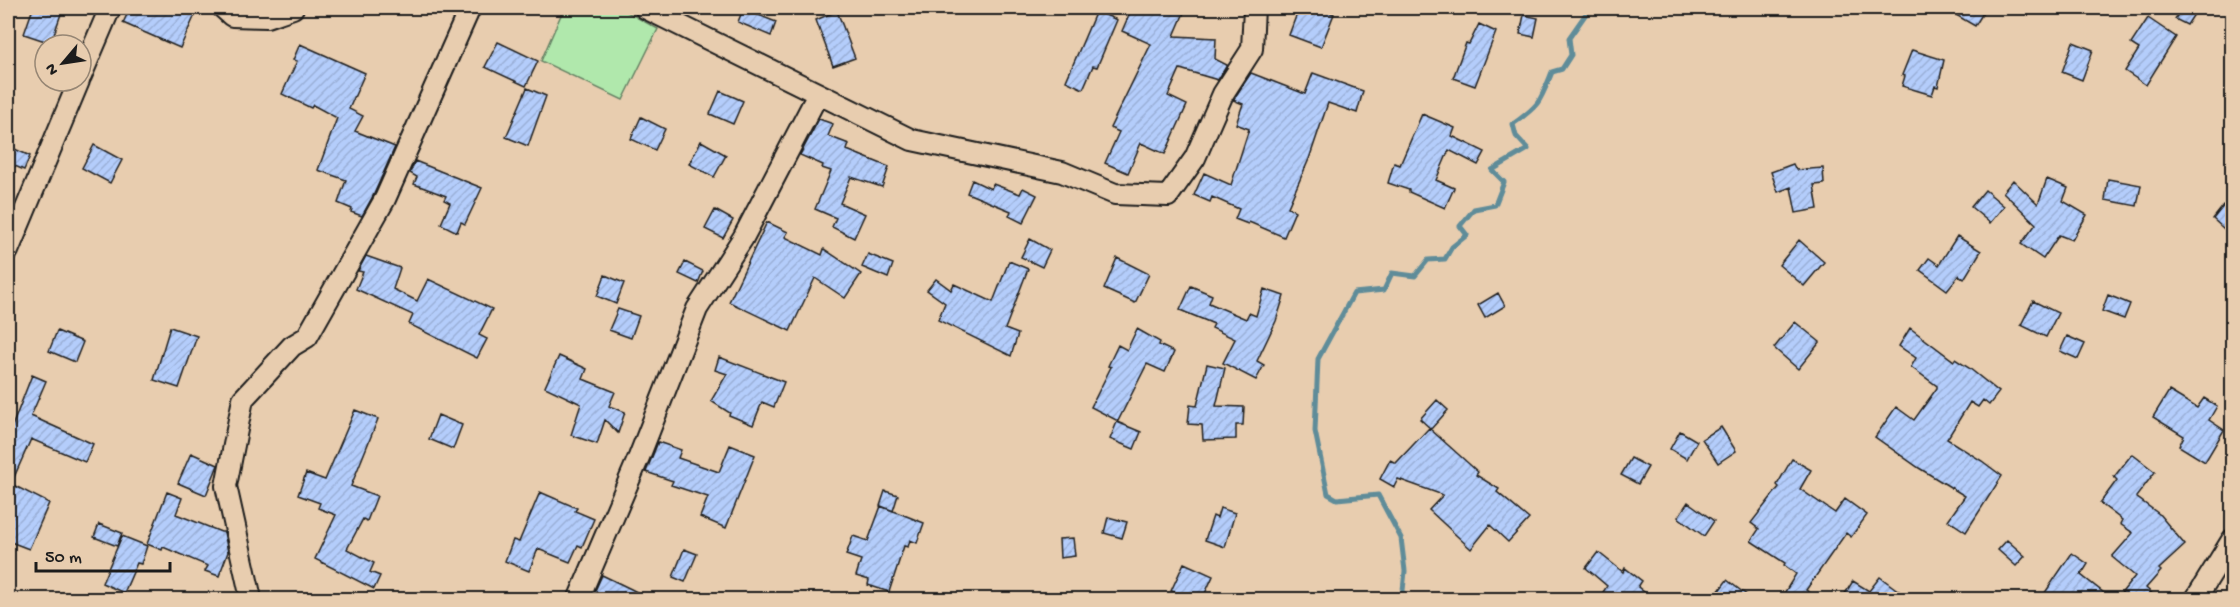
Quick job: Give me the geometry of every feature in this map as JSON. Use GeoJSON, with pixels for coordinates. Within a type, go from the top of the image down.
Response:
{"type":"FeatureCollection","features":[{"type":"Feature","properties":{"kind":"street"},"geometry":{"type":"LineString","coordinates":[[93,48],[110,8]]}},
{"type":"Feature","properties":{"kind":"street"},"geometry":{"type":"LineString","coordinates":[[223,8],[232,16],[267,16],[293,8]]}},
{"type":"Feature","properties":{"kind":"street"},"geometry":{"type":"LineString","coordinates":[[250,594],[226,486],[243,399],[292,346],[307,337],[385,199],[470,8]]}},
{"type":"Feature","properties":{"kind":"street"},"geometry":{"type":"LineString","coordinates":[[645,8],[912,140],[1062,172],[1115,194],[1168,196],[1195,158],[1223,94],[1252,49],[1254,8]]}},
{"type":"Feature","properties":{"kind":"street"},"geometry":{"type":"LineString","coordinates":[[8,251],[74,93]]}},
{"type":"Feature","properties":{"kind":"street"},"geometry":{"type":"LineString","coordinates":[[578,600],[639,457],[697,309],[743,238],[818,94]]}},
{"type":"Feature","properties":{"kind":"street"},"geometry":{"type":"LineString","coordinates":[[2195,600],[2232,540]]}},
{"type":"Feature","properties":{"kind":"green space"},"geometry":{"type":"Polygon","coordinates":[[[564,8],[620,8],[658,29],[623,100],[541,61],[564,8]]]}},
{"type":"Feature","properties":{"kind":"building"},"geometry":{"type":"Polygon","coordinates":[[[33,8],[63,8],[54,33],[33,33],[33,37],[24,34],[33,8]]]}},
{"type":"Feature","properties":{"kind":"building"},"geometry":{"type":"Polygon","coordinates":[[[130,8],[179,8],[195,15],[180,48],[123,23],[130,8]]]}},
{"type":"Feature","properties":{"kind":"building"},"geometry":{"type":"Polygon","coordinates":[[[1132,8],[1186,8],[1174,36],[1216,38],[1215,59],[1227,65],[1218,80],[1180,69],[1168,96],[1187,105],[1165,154],[1141,143],[1128,173],[1105,163],[1119,132],[1110,128],[1151,44],[1122,31],[1132,8]]]}},
{"type":"Feature","properties":{"kind":"building"},"geometry":{"type":"Polygon","coordinates":[[[1299,8],[1317,8],[1334,14],[1321,47],[1289,35],[1299,8]]]}},
{"type":"Feature","properties":{"kind":"building"},"geometry":{"type":"Polygon","coordinates":[[[1944,8],[1986,8],[1975,26],[1944,8]]]}},
{"type":"Feature","properties":{"kind":"building"},"geometry":{"type":"Polygon","coordinates":[[[2182,8],[2198,8],[2187,25],[2175,19],[2182,8]]]}},
{"type":"Feature","properties":{"kind":"building"},"geometry":{"type":"Polygon","coordinates":[[[743,9],[776,22],[771,36],[738,22],[743,9]]]}},
{"type":"Feature","properties":{"kind":"building"},"geometry":{"type":"Polygon","coordinates":[[[837,11],[855,58],[833,66],[816,20],[837,11]]]}},
{"type":"Feature","properties":{"kind":"building"},"geometry":{"type":"Polygon","coordinates":[[[1096,11],[1117,20],[1097,67],[1093,66],[1083,89],[1066,81],[1096,11]]]}},
{"type":"Feature","properties":{"kind":"building"},"geometry":{"type":"Polygon","coordinates":[[[1524,15],[1538,18],[1534,37],[1520,34],[1524,15]]]}},
{"type":"Feature","properties":{"kind":"building"},"geometry":{"type":"Polygon","coordinates":[[[2148,18],[2176,37],[2146,85],[2125,71],[2139,49],[2131,44],[2148,18]]]}},
{"type":"Feature","properties":{"kind":"building"},"geometry":{"type":"Polygon","coordinates":[[[1479,24],[1496,32],[1475,86],[1453,78],[1466,43],[1469,44],[1479,24]]]}},
{"type":"Feature","properties":{"kind":"building"},"geometry":{"type":"Polygon","coordinates":[[[498,42],[538,61],[526,86],[485,67],[498,42]]]}},
{"type":"Feature","properties":{"kind":"building"},"geometry":{"type":"Polygon","coordinates":[[[2073,42],[2093,50],[2082,80],[2062,72],[2073,42]]]}},
{"type":"Feature","properties":{"kind":"building"},"geometry":{"type":"Polygon","coordinates":[[[300,44],[365,73],[349,109],[363,116],[355,131],[395,147],[362,216],[338,203],[346,180],[318,170],[337,118],[313,105],[311,108],[282,94],[297,61],[293,60],[300,44]]]}},
{"type":"Feature","properties":{"kind":"building"},"geometry":{"type":"Polygon","coordinates":[[[1912,50],[1944,60],[1938,87],[1935,86],[1932,95],[1902,86],[1905,76],[1902,75],[1912,50]]]}},
{"type":"Feature","properties":{"kind":"building"},"geometry":{"type":"Polygon","coordinates":[[[1251,73],[1305,94],[1313,73],[1363,91],[1357,113],[1328,103],[1309,159],[1288,207],[1295,211],[1284,237],[1249,222],[1248,224],[1235,219],[1239,209],[1212,197],[1210,202],[1194,195],[1204,173],[1231,185],[1249,129],[1236,124],[1243,104],[1233,100],[1251,73]]]}},
{"type":"Feature","properties":{"kind":"building"},"geometry":{"type":"Polygon","coordinates":[[[527,88],[546,96],[528,146],[506,137],[527,88]]]}},
{"type":"Feature","properties":{"kind":"building"},"geometry":{"type":"Polygon","coordinates":[[[720,91],[743,101],[733,124],[710,114],[720,91]]]}},
{"type":"Feature","properties":{"kind":"building"},"geometry":{"type":"Polygon","coordinates":[[[1422,114],[1455,128],[1452,136],[1485,152],[1478,165],[1449,150],[1436,180],[1454,188],[1445,208],[1409,190],[1388,183],[1394,163],[1400,165],[1422,114]]]}},
{"type":"Feature","properties":{"kind":"building"},"geometry":{"type":"Polygon","coordinates":[[[641,117],[665,129],[655,150],[631,139],[641,117]]]}},
{"type":"Feature","properties":{"kind":"building"},"geometry":{"type":"Polygon","coordinates":[[[819,119],[833,124],[828,136],[849,144],[847,150],[889,167],[882,187],[851,177],[840,203],[865,214],[854,238],[832,227],[836,218],[815,209],[831,171],[800,155],[819,119]]]}},
{"type":"Feature","properties":{"kind":"building"},"geometry":{"type":"Polygon","coordinates":[[[701,141],[726,155],[714,177],[689,164],[701,141]]]}},
{"type":"Feature","properties":{"kind":"building"},"geometry":{"type":"Polygon","coordinates":[[[94,145],[122,160],[110,183],[82,168],[94,145]]]}},
{"type":"Feature","properties":{"kind":"building"},"geometry":{"type":"Polygon","coordinates":[[[8,146],[30,156],[24,170],[8,163],[8,146]]]}},
{"type":"Feature","properties":{"kind":"building"},"geometry":{"type":"Polygon","coordinates":[[[415,161],[482,188],[465,224],[461,222],[457,232],[441,224],[450,203],[444,200],[446,196],[414,184],[417,177],[410,173],[415,161]]]}},
{"type":"Feature","properties":{"kind":"building"},"geometry":{"type":"Polygon","coordinates":[[[1793,164],[1796,170],[1823,168],[1824,184],[1814,185],[1818,209],[1796,213],[1791,187],[1778,192],[1771,172],[1793,164]]]}},
{"type":"Feature","properties":{"kind":"building"},"geometry":{"type":"Polygon","coordinates":[[[2047,179],[2068,188],[2063,201],[2087,215],[2072,240],[2059,235],[2043,259],[2021,244],[2036,224],[2003,192],[2013,180],[2038,204],[2047,179]]]}},
{"type":"Feature","properties":{"kind":"building"},"geometry":{"type":"Polygon","coordinates":[[[2108,179],[2141,185],[2137,206],[2105,200],[2108,179]]]}},
{"type":"Feature","properties":{"kind":"building"},"geometry":{"type":"Polygon","coordinates":[[[972,180],[991,189],[993,184],[1020,194],[1023,188],[1037,195],[1023,223],[1009,216],[1011,211],[967,193],[972,180]]]}},
{"type":"Feature","properties":{"kind":"building"},"geometry":{"type":"Polygon","coordinates":[[[1985,190],[2004,206],[1990,223],[1971,207],[1985,190]]]}},
{"type":"Feature","properties":{"kind":"building"},"geometry":{"type":"Polygon","coordinates":[[[2232,195],[2232,236],[2213,219],[2232,195]]]}},
{"type":"Feature","properties":{"kind":"building"},"geometry":{"type":"Polygon","coordinates":[[[715,210],[733,220],[723,238],[705,229],[715,210]]]}},
{"type":"Feature","properties":{"kind":"building"},"geometry":{"type":"Polygon","coordinates":[[[767,222],[788,232],[785,237],[822,255],[824,249],[861,274],[845,298],[815,278],[790,331],[729,302],[767,222]]]}},
{"type":"Feature","properties":{"kind":"building"},"geometry":{"type":"Polygon","coordinates":[[[1957,236],[1981,251],[1964,279],[1959,275],[1947,290],[1920,270],[1929,258],[1939,265],[1957,236]]]}},
{"type":"Feature","properties":{"kind":"building"},"geometry":{"type":"Polygon","coordinates":[[[1030,239],[1050,250],[1042,267],[1021,257],[1030,239]]]}},
{"type":"Feature","properties":{"kind":"building"},"geometry":{"type":"Polygon","coordinates":[[[1799,240],[1824,262],[1804,286],[1779,265],[1799,240]]]}},
{"type":"Feature","properties":{"kind":"building"},"geometry":{"type":"Polygon","coordinates":[[[868,254],[893,264],[888,278],[862,267],[868,254]]]}},
{"type":"Feature","properties":{"kind":"building"},"geometry":{"type":"Polygon","coordinates":[[[366,256],[400,268],[393,289],[417,301],[428,279],[492,309],[479,335],[487,339],[477,358],[409,324],[413,315],[356,289],[363,272],[358,271],[366,256]]]}},
{"type":"Feature","properties":{"kind":"building"},"geometry":{"type":"Polygon","coordinates":[[[1117,258],[1149,274],[1135,303],[1104,289],[1117,258]]]}},
{"type":"Feature","properties":{"kind":"building"},"geometry":{"type":"Polygon","coordinates":[[[1009,261],[1028,269],[1005,329],[1018,334],[1011,356],[938,320],[945,303],[927,290],[936,279],[951,290],[954,284],[993,302],[1009,261]]]}},
{"type":"Feature","properties":{"kind":"building"},"geometry":{"type":"Polygon","coordinates":[[[685,262],[703,271],[698,283],[679,274],[685,262]]]}},
{"type":"Feature","properties":{"kind":"building"},"geometry":{"type":"Polygon","coordinates":[[[605,275],[624,283],[616,304],[597,296],[605,275]]]}},
{"type":"Feature","properties":{"kind":"building"},"geometry":{"type":"Polygon","coordinates":[[[1191,286],[1212,295],[1209,303],[1246,319],[1249,313],[1256,316],[1264,289],[1284,296],[1276,321],[1257,361],[1264,365],[1256,380],[1223,363],[1235,339],[1212,328],[1214,324],[1180,310],[1191,286]]]}},
{"type":"Feature","properties":{"kind":"building"},"geometry":{"type":"Polygon","coordinates":[[[1498,293],[1505,306],[1485,318],[1478,305],[1498,293]]]}},
{"type":"Feature","properties":{"kind":"building"},"geometry":{"type":"Polygon","coordinates":[[[2108,295],[2130,304],[2124,319],[2102,311],[2108,295]]]}},
{"type":"Feature","properties":{"kind":"building"},"geometry":{"type":"Polygon","coordinates":[[[2033,301],[2058,313],[2046,337],[2021,325],[2033,301]]]}},
{"type":"Feature","properties":{"kind":"building"},"geometry":{"type":"Polygon","coordinates":[[[618,309],[639,316],[631,338],[609,330],[618,309]]]}},
{"type":"Feature","properties":{"kind":"building"},"geometry":{"type":"Polygon","coordinates":[[[1795,322],[1820,342],[1798,369],[1774,348],[1795,322]]]}},
{"type":"Feature","properties":{"kind":"building"},"geometry":{"type":"Polygon","coordinates":[[[170,327],[197,336],[179,388],[154,380],[170,327]]]}},
{"type":"Feature","properties":{"kind":"building"},"geometry":{"type":"Polygon","coordinates":[[[1910,328],[1954,361],[1955,359],[1969,368],[1999,392],[1989,405],[1983,400],[1978,407],[1970,402],[1947,439],[2002,476],[1966,532],[1948,520],[1965,496],[1919,468],[1875,437],[1896,407],[1914,420],[1937,388],[1911,367],[1916,358],[1899,346],[1910,328]]]}},
{"type":"Feature","properties":{"kind":"building"},"geometry":{"type":"Polygon","coordinates":[[[1137,329],[1160,342],[1159,345],[1174,352],[1165,372],[1147,364],[1118,421],[1091,407],[1111,367],[1108,366],[1118,345],[1127,350],[1137,329]]]}},
{"type":"Feature","properties":{"kind":"building"},"geometry":{"type":"Polygon","coordinates":[[[57,331],[83,342],[75,362],[49,351],[57,331]]]}},
{"type":"Feature","properties":{"kind":"building"},"geometry":{"type":"Polygon","coordinates":[[[2067,336],[2085,344],[2078,359],[2060,351],[2067,336]]]}},
{"type":"Feature","properties":{"kind":"building"},"geometry":{"type":"Polygon","coordinates":[[[559,356],[587,369],[583,379],[615,392],[609,406],[625,412],[618,433],[605,420],[597,444],[571,435],[581,404],[545,387],[559,356]]]}},
{"type":"Feature","properties":{"kind":"building"},"geometry":{"type":"Polygon","coordinates":[[[719,357],[784,382],[774,407],[762,402],[753,425],[729,415],[730,413],[711,401],[727,374],[715,370],[719,357]]]}},
{"type":"Feature","properties":{"kind":"building"},"geometry":{"type":"Polygon","coordinates":[[[1207,364],[1225,368],[1216,406],[1244,407],[1243,425],[1236,425],[1236,439],[1203,440],[1202,425],[1188,424],[1190,405],[1197,406],[1207,364]]]}},
{"type":"Feature","properties":{"kind":"building"},"geometry":{"type":"Polygon","coordinates":[[[32,375],[46,381],[31,416],[93,444],[85,462],[31,439],[11,484],[49,503],[29,549],[8,541],[8,437],[32,375]]]}},
{"type":"Feature","properties":{"kind":"building"},"geometry":{"type":"Polygon","coordinates":[[[2169,391],[2197,408],[2204,398],[2217,406],[2209,420],[2224,430],[2205,462],[2179,446],[2184,436],[2153,417],[2169,391]]]}},
{"type":"Feature","properties":{"kind":"building"},"geometry":{"type":"Polygon","coordinates":[[[1437,400],[1448,410],[1431,429],[1420,419],[1437,400]]]}},
{"type":"Feature","properties":{"kind":"building"},"geometry":{"type":"Polygon","coordinates":[[[355,410],[378,419],[351,486],[377,496],[367,521],[363,519],[347,549],[374,563],[370,572],[380,576],[374,589],[315,559],[336,515],[318,508],[320,503],[298,495],[306,473],[325,480],[355,410]]]}},
{"type":"Feature","properties":{"kind":"building"},"geometry":{"type":"Polygon","coordinates":[[[438,415],[462,425],[453,449],[429,439],[438,415]]]}},
{"type":"Feature","properties":{"kind":"building"},"geometry":{"type":"Polygon","coordinates":[[[1117,422],[1141,432],[1134,449],[1110,439],[1117,422]]]}},
{"type":"Feature","properties":{"kind":"building"},"geometry":{"type":"Polygon","coordinates":[[[1721,427],[1736,451],[1718,463],[1702,439],[1721,427]]]}},
{"type":"Feature","properties":{"kind":"building"},"geometry":{"type":"Polygon","coordinates":[[[1429,428],[1478,472],[1476,475],[1499,489],[1497,492],[1529,519],[1508,542],[1490,525],[1471,549],[1429,510],[1443,495],[1398,479],[1394,487],[1380,479],[1390,460],[1396,463],[1429,428]]]}},
{"type":"Feature","properties":{"kind":"building"},"geometry":{"type":"Polygon","coordinates":[[[1680,431],[1697,441],[1687,459],[1670,449],[1680,431]]]}},
{"type":"Feature","properties":{"kind":"building"},"geometry":{"type":"Polygon","coordinates":[[[658,442],[681,450],[678,458],[719,472],[730,445],[755,455],[726,528],[700,517],[708,497],[671,485],[673,481],[646,472],[658,442]]]}},
{"type":"Feature","properties":{"kind":"building"},"geometry":{"type":"Polygon","coordinates":[[[191,453],[218,465],[206,495],[178,483],[191,453]]]}},
{"type":"Feature","properties":{"kind":"building"},"geometry":{"type":"Polygon","coordinates":[[[2132,454],[2155,472],[2136,497],[2159,514],[2185,545],[2159,569],[2161,571],[2146,588],[2159,600],[2116,600],[2135,576],[2112,557],[2133,533],[2120,524],[2122,520],[2100,503],[2117,480],[2114,477],[2132,454]]]}},
{"type":"Feature","properties":{"kind":"building"},"geometry":{"type":"Polygon","coordinates":[[[1631,458],[1648,467],[1638,484],[1621,475],[1631,458]]]}},
{"type":"Feature","properties":{"kind":"building"},"geometry":{"type":"Polygon","coordinates":[[[1792,459],[1811,470],[1800,489],[1835,513],[1845,499],[1867,515],[1851,537],[1846,533],[1806,590],[1821,600],[1780,600],[1796,574],[1784,565],[1785,563],[1751,541],[1759,529],[1751,523],[1779,487],[1777,485],[1792,459]]]}},
{"type":"Feature","properties":{"kind":"building"},"geometry":{"type":"Polygon","coordinates":[[[885,491],[898,495],[893,511],[880,506],[885,491]]]}},
{"type":"Feature","properties":{"kind":"building"},"geometry":{"type":"Polygon","coordinates":[[[167,492],[182,498],[176,514],[224,532],[228,552],[219,576],[205,571],[208,566],[163,547],[162,550],[147,544],[167,492]]]}},
{"type":"Feature","properties":{"kind":"building"},"geometry":{"type":"Polygon","coordinates":[[[540,492],[577,508],[575,511],[594,519],[582,547],[578,545],[570,562],[538,549],[529,571],[505,561],[513,540],[519,542],[540,492]]]}},
{"type":"Feature","properties":{"kind":"building"},"geometry":{"type":"Polygon","coordinates":[[[1688,502],[1714,521],[1704,536],[1678,517],[1688,502]]]}},
{"type":"Feature","properties":{"kind":"building"},"geometry":{"type":"Polygon","coordinates":[[[881,506],[924,523],[917,543],[910,540],[908,547],[904,546],[889,592],[868,585],[869,580],[856,576],[861,560],[846,555],[853,536],[868,541],[881,506]]]}},
{"type":"Feature","properties":{"kind":"building"},"geometry":{"type":"Polygon","coordinates":[[[1220,508],[1235,513],[1225,547],[1205,540],[1213,516],[1217,518],[1220,508]]]}},
{"type":"Feature","properties":{"kind":"building"},"geometry":{"type":"Polygon","coordinates":[[[1108,517],[1127,522],[1122,538],[1104,533],[1108,517]]]}},
{"type":"Feature","properties":{"kind":"building"},"geometry":{"type":"Polygon","coordinates":[[[99,524],[122,533],[117,546],[94,537],[99,524]]]}},
{"type":"Feature","properties":{"kind":"building"},"geometry":{"type":"Polygon","coordinates":[[[122,536],[147,546],[141,564],[137,563],[124,593],[102,583],[122,536]]]}},
{"type":"Feature","properties":{"kind":"building"},"geometry":{"type":"Polygon","coordinates":[[[1073,538],[1075,556],[1060,558],[1059,539],[1073,538]]]}},
{"type":"Feature","properties":{"kind":"building"},"geometry":{"type":"Polygon","coordinates":[[[2007,540],[2025,556],[2016,566],[1998,550],[2007,540]]]}},
{"type":"Feature","properties":{"kind":"building"},"geometry":{"type":"Polygon","coordinates":[[[684,549],[697,554],[685,582],[673,577],[684,549]]]}},
{"type":"Feature","properties":{"kind":"building"},"geometry":{"type":"Polygon","coordinates":[[[1598,552],[1623,572],[1625,568],[1642,581],[1638,587],[1654,600],[1598,600],[1607,586],[1586,568],[1598,552]]]}},
{"type":"Feature","properties":{"kind":"building"},"geometry":{"type":"Polygon","coordinates":[[[2072,553],[2088,564],[2081,575],[2113,600],[2040,600],[2072,553]]]}},
{"type":"Feature","properties":{"kind":"building"},"geometry":{"type":"Polygon","coordinates":[[[1184,563],[1213,576],[1202,600],[1171,600],[1175,592],[1171,591],[1184,563]]]}},
{"type":"Feature","properties":{"kind":"building"},"geometry":{"type":"Polygon","coordinates":[[[602,575],[652,600],[607,600],[594,593],[602,575]]]}},
{"type":"Feature","properties":{"kind":"building"},"geometry":{"type":"Polygon","coordinates":[[[1880,577],[1911,600],[1841,600],[1853,581],[1869,591],[1880,577]]]}},
{"type":"Feature","properties":{"kind":"building"},"geometry":{"type":"Polygon","coordinates":[[[1727,580],[1753,600],[1712,600],[1727,580]]]}},
{"type":"Feature","properties":{"kind":"waterway"},"geometry":{"type":"LineString","coordinates":[[1402,600],[1405,571],[1401,538],[1378,495],[1337,499],[1328,494],[1315,431],[1318,359],[1354,293],[1384,290],[1392,273],[1415,276],[1428,260],[1445,259],[1452,247],[1467,235],[1460,226],[1474,209],[1495,205],[1504,182],[1492,170],[1528,149],[1516,136],[1513,124],[1538,102],[1552,72],[1562,69],[1571,55],[1569,38],[1590,8]]}}]}
